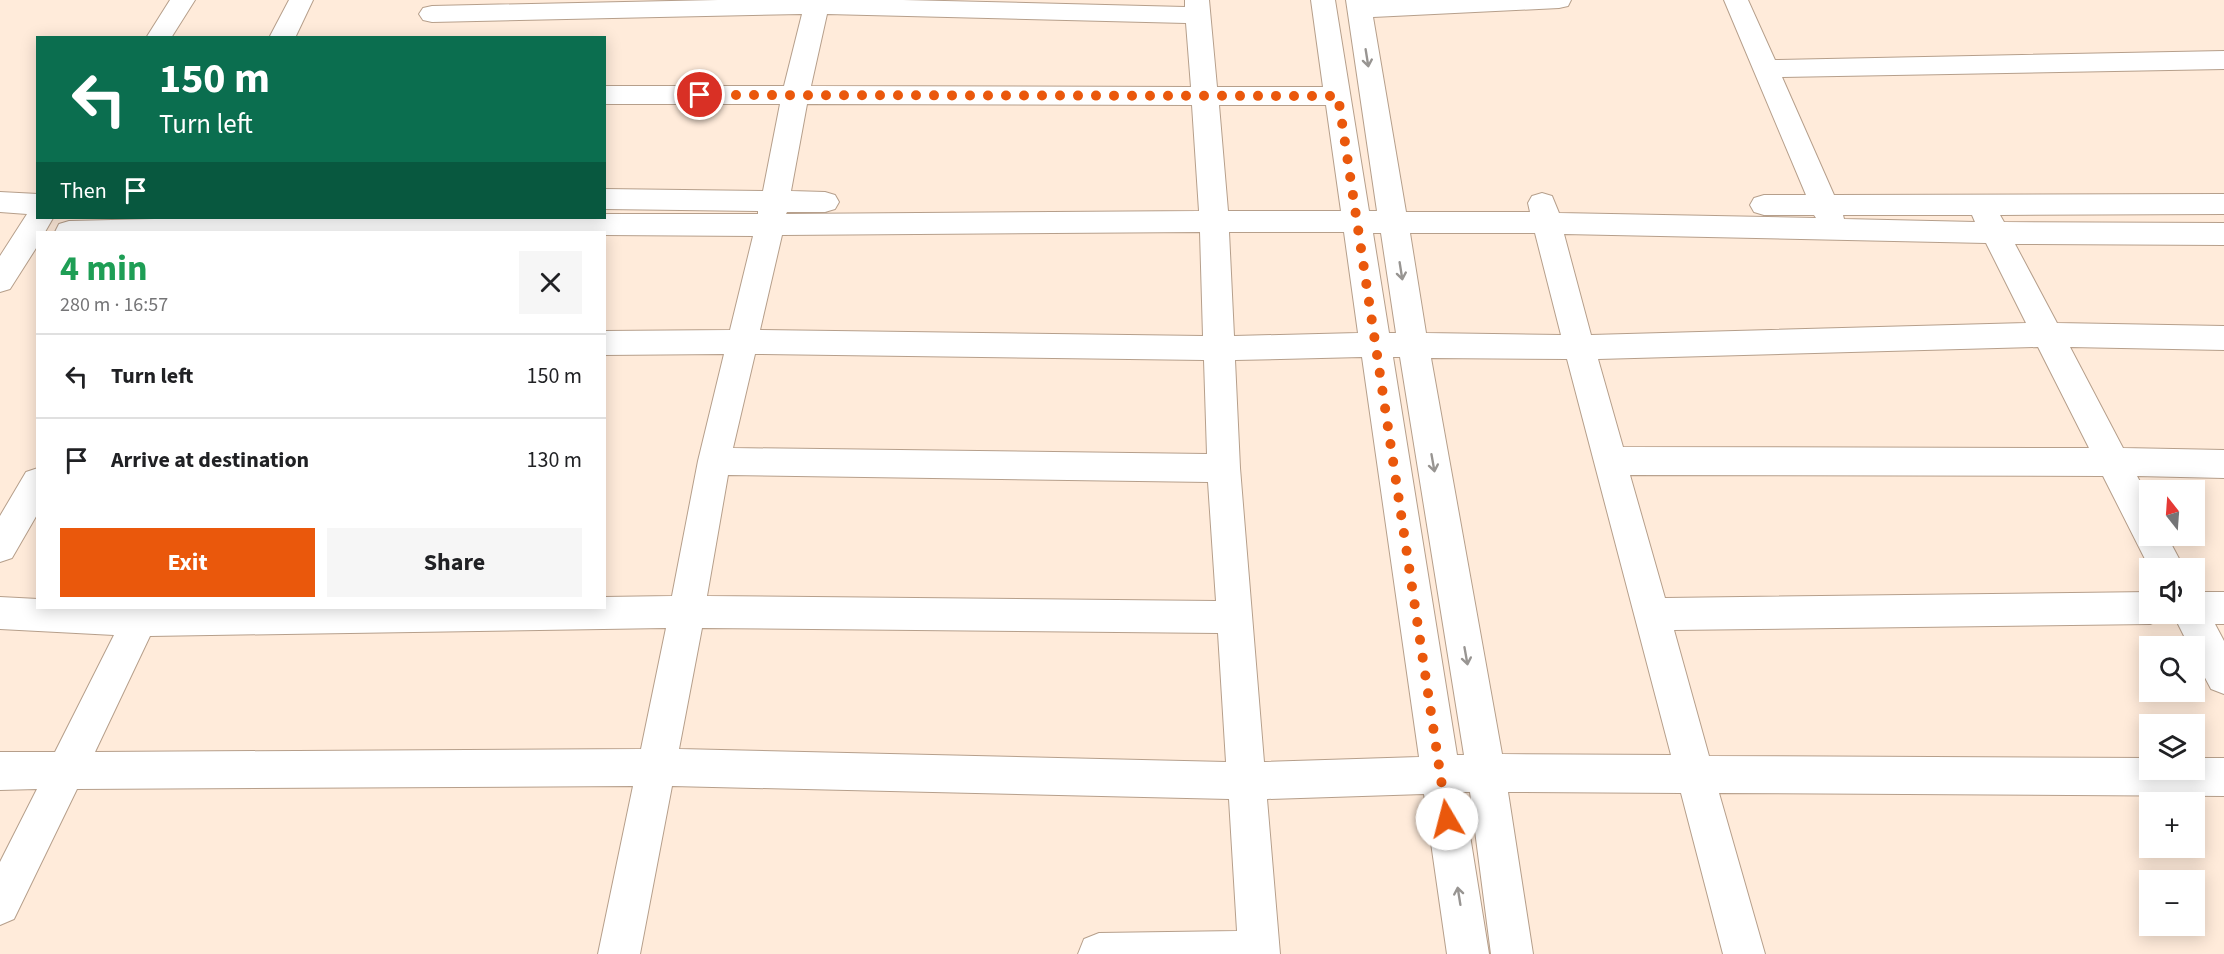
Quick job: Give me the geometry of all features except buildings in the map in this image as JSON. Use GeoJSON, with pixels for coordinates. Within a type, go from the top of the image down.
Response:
{"type":"FeatureCollection","features":[{"type":"Feature","properties":{"kind":"street"},"geometry":{"type":"LineString","coordinates":[[159,36],[183,0]]}},
{"type":"Feature","properties":{"kind":"street"},"geometry":{"type":"LineString","coordinates":[[283,36],[302,0]]}},
{"type":"Feature","properties":{"kind":"street"},"geometry":{"type":"LineString","coordinates":[[1323,0],[1468,954]]}},
{"type":"Feature","properties":{"kind":"street"},"geometry":{"type":"LineString","coordinates":[[1512,954],[1486,773],[1413,345],[1359,5],[1559,0]]}},
{"type":"Feature","properties":{"kind":"street"},"geometry":{"type":"LineString","coordinates":[[1736,0],[1829,217]]}},
{"type":"Feature","properties":{"kind":"street"},"geometry":{"type":"LineString","coordinates":[[619,954],[687,612],[714,461],[772,214],[795,96],[817,3]]}},
{"type":"Feature","properties":{"kind":"street"},"geometry":{"type":"LineString","coordinates":[[422,36],[436,7],[817,3],[1198,8],[1213,212],[1224,468],[1259,952],[1099,954]]}},
{"type":"Feature","properties":{"kind":"street"},"geometry":{"type":"LineString","coordinates":[[1765,69],[2224,60]]}},
{"type":"Feature","properties":{"kind":"street"},"geometry":{"type":"LineString","coordinates":[[606,95],[1338,96]]}},
{"type":"Feature","properties":{"kind":"street"},"geometry":{"type":"LineString","coordinates":[[606,199],[772,214]]}},
{"type":"Feature","properties":{"kind":"street"},"geometry":{"type":"LineString","coordinates":[[0,202],[36,204]]}},
{"type":"Feature","properties":{"kind":"street"},"geometry":{"type":"LineString","coordinates":[[1829,217],[1980,204],[2224,204]]}},
{"type":"Feature","properties":{"kind":"street"},"geometry":{"type":"LineString","coordinates":[[1980,204],[1997,233],[2046,335],[2139,514]]}},
{"type":"Feature","properties":{"kind":"street"},"geometry":{"type":"LineString","coordinates":[[1545,213],[1579,347],[1744,954]]}},
{"type":"Feature","properties":{"kind":"street"},"geometry":{"type":"LineString","coordinates":[[606,218],[772,214],[1545,213],[1829,217],[1997,233],[2224,234]]}},
{"type":"Feature","properties":{"kind":"street"},"geometry":{"type":"LineString","coordinates":[[88,231],[184,226],[573,219]]}},
{"type":"Feature","properties":{"kind":"street"},"geometry":{"type":"LineString","coordinates":[[0,233],[35,228]]}},
{"type":"Feature","properties":{"kind":"street"},"geometry":{"type":"LineString","coordinates":[[0,281],[35,228]]}},
{"type":"Feature","properties":{"kind":"street"},"geometry":{"type":"LineString","coordinates":[[606,343],[741,342],[1218,348],[1375,345],[1579,347],[2046,335],[2224,338]]}},
{"type":"Feature","properties":{"kind":"street"},"geometry":{"type":"LineString","coordinates":[[1611,460],[2224,464]]}},
{"type":"Feature","properties":{"kind":"street"},"geometry":{"type":"LineString","coordinates":[[714,461],[1224,468]]}},
{"type":"Feature","properties":{"kind":"street"},"geometry":{"type":"LineString","coordinates":[[0,547],[36,485]]}},
{"type":"Feature","properties":{"kind":"street"},"geometry":{"type":"LineString","coordinates":[[1652,614],[2139,608]]}},
{"type":"Feature","properties":{"kind":"street"},"geometry":{"type":"LineString","coordinates":[[2205,608],[2224,608]]}},
{"type":"Feature","properties":{"kind":"street"},"geometry":{"type":"LineString","coordinates":[[0,613],[687,612],[1234,617]]}},
{"type":"Feature","properties":{"kind":"street"},"geometry":{"type":"LineString","coordinates":[[0,905],[143,614]]}},
{"type":"Feature","properties":{"kind":"street"},"geometry":{"type":"LineString","coordinates":[[2196,624],[2224,677]]}},
{"type":"Feature","properties":{"kind":"street"},"geometry":{"type":"LineString","coordinates":[[0,771],[657,767],[1246,781],[1440,773],[1695,772],[2224,777]]}},
{"type":"Feature","properties":{"kind":"route"},"geometry":{"type":"LineString","coordinates":[[700,95],[1338,96],[1447,819]]}}]}
